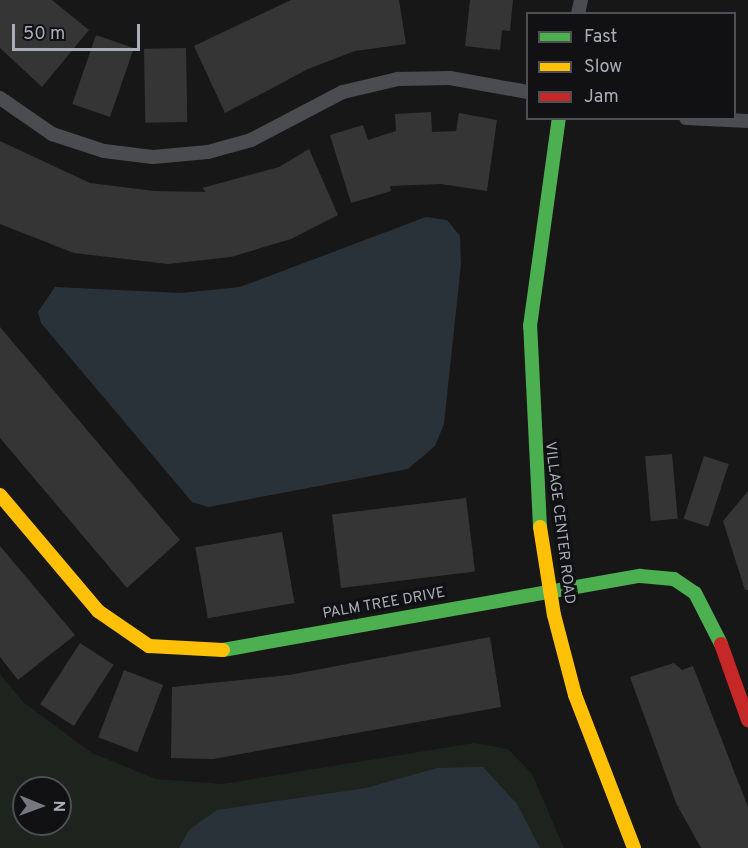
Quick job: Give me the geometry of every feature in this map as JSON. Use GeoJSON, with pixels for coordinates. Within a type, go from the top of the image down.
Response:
{"type":"FeatureCollection","features":[{"type":"Feature","properties":{"kind":"street"},"geometry":{"type":"LineString","coordinates":[[0,98],[52,134],[104,151],[153,157],[208,152],[251,140],[343,92],[398,79],[450,78],[526,92]]}},
{"type":"Feature","properties":{"kind":"street","name":"VILLAGE CENTER ROAD"},"geometry":{"type":"LineString","coordinates":[[559,120],[533,303],[528,405],[549,590],[575,695],[634,848]]}},
{"type":"Feature","properties":{"kind":"street"},"geometry":{"type":"LineString","coordinates":[[727,120],[748,121]]}},
{"type":"Feature","properties":{"kind":"street","name":"PALM TREE DRIVE"},"geometry":{"type":"LineString","coordinates":[[0,495],[98,611],[149,646],[177,651],[219,651],[549,590],[640,576],[681,584],[711,616],[748,720]]}},
{"type":"Feature","properties":{"kind":"shaded area"},"geometry":{"type":"Polygon","coordinates":[[[426,217],[447,220],[460,236],[461,264],[444,424],[435,446],[408,469],[208,507],[192,502],[41,323],[38,312],[55,287],[181,293],[240,287],[426,217]]]}},
{"type":"Feature","properties":{"kind":"shaded area"},"geometry":{"type":"Polygon","coordinates":[[[0,674],[23,702],[92,753],[156,779],[223,784],[474,743],[508,749],[532,774],[564,848],[0,848],[0,674]]]}},
{"type":"Feature","properties":{"kind":"shaded area"},"geometry":{"type":"Polygon","coordinates":[[[483,767],[517,804],[540,848],[179,848],[189,830],[217,810],[366,788],[437,768],[483,767]]]}},
{"type":"Feature","properties":{"kind":"building"},"geometry":{"type":"Polygon","coordinates":[[[0,0],[52,0],[89,30],[42,87],[0,48],[0,0]]]}},
{"type":"Feature","properties":{"kind":"building"},"geometry":{"type":"Polygon","coordinates":[[[291,0],[399,0],[406,44],[355,51],[308,69],[225,113],[194,46],[291,0]]]}},
{"type":"Feature","properties":{"kind":"building"},"geometry":{"type":"Polygon","coordinates":[[[470,0],[513,0],[510,31],[502,30],[500,50],[465,46],[470,0]]]}},
{"type":"Feature","properties":{"kind":"building"},"geometry":{"type":"Polygon","coordinates":[[[96,35],[134,48],[110,117],[72,104],[96,35]]]}},
{"type":"Feature","properties":{"kind":"building"},"geometry":{"type":"Polygon","coordinates":[[[186,48],[187,122],[145,123],[144,49],[186,48]]]}},
{"type":"Feature","properties":{"kind":"building"},"geometry":{"type":"Polygon","coordinates":[[[431,112],[432,132],[456,131],[459,113],[497,120],[487,191],[441,184],[390,186],[391,191],[351,203],[330,135],[363,125],[368,140],[396,131],[395,114],[431,112]]]}},
{"type":"Feature","properties":{"kind":"building"},"geometry":{"type":"Polygon","coordinates":[[[0,141],[90,183],[154,191],[206,192],[202,188],[279,167],[309,149],[338,215],[291,239],[231,257],[168,264],[74,253],[0,224],[0,141]]]}},
{"type":"Feature","properties":{"kind":"building"},"geometry":{"type":"Polygon","coordinates":[[[0,327],[180,540],[127,588],[0,438],[0,327]]]}},
{"type":"Feature","properties":{"kind":"building"},"geometry":{"type":"Polygon","coordinates":[[[672,454],[678,519],[651,521],[645,456],[672,454]]]}},
{"type":"Feature","properties":{"kind":"building"},"geometry":{"type":"Polygon","coordinates":[[[704,456],[729,464],[708,527],[684,519],[704,456]]]}},
{"type":"Feature","properties":{"kind":"building"},"geometry":{"type":"Polygon","coordinates":[[[748,491],[748,590],[745,590],[723,521],[748,491]]]}},
{"type":"Feature","properties":{"kind":"building"},"geometry":{"type":"Polygon","coordinates":[[[466,498],[475,571],[341,588],[332,514],[466,498]]]}},
{"type":"Feature","properties":{"kind":"building"},"geometry":{"type":"Polygon","coordinates":[[[282,532],[295,603],[208,618],[195,547],[282,532]]]}},
{"type":"Feature","properties":{"kind":"building"},"geometry":{"type":"Polygon","coordinates":[[[0,546],[75,635],[18,680],[0,657],[0,546]]]}},
{"type":"Feature","properties":{"kind":"building"},"geometry":{"type":"Polygon","coordinates":[[[490,637],[501,707],[213,759],[171,758],[172,687],[289,675],[490,637]]]}},
{"type":"Feature","properties":{"kind":"building"},"geometry":{"type":"Polygon","coordinates":[[[80,643],[114,665],[74,726],[40,704],[80,643]]]}},
{"type":"Feature","properties":{"kind":"building"},"geometry":{"type":"Polygon","coordinates":[[[674,663],[682,670],[693,666],[748,807],[748,848],[701,848],[676,803],[630,677],[674,663]]]}},
{"type":"Feature","properties":{"kind":"building"},"geometry":{"type":"Polygon","coordinates":[[[124,670],[163,685],[137,752],[98,737],[124,670]]]}},
{"type":"Feature","properties":{"kind":"traffic: fast"},"geometry":{"type":"LineString","coordinates":[[540,527],[530,326],[559,120]]}},
{"type":"Feature","properties":{"kind":"traffic: fast"},"geometry":{"type":"LineString","coordinates":[[223,650],[640,576],[674,579],[695,593],[721,644]]}},
{"type":"Feature","properties":{"kind":"traffic: slow"},"geometry":{"type":"LineString","coordinates":[[0,495],[98,611],[149,646],[223,650]]}},
{"type":"Feature","properties":{"kind":"traffic: slow"},"geometry":{"type":"LineString","coordinates":[[540,527],[554,615],[575,695],[634,848]]}},
{"type":"Feature","properties":{"kind":"traffic: jam"},"geometry":{"type":"LineString","coordinates":[[721,644],[748,720]]}}]}
